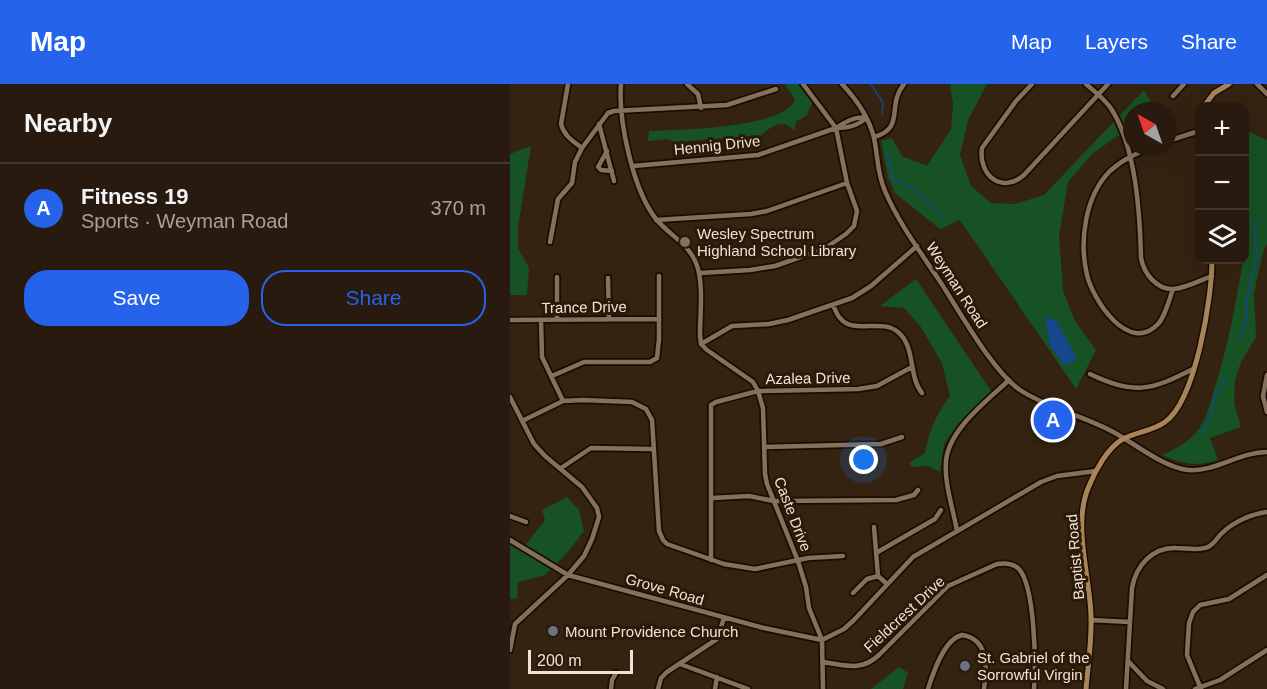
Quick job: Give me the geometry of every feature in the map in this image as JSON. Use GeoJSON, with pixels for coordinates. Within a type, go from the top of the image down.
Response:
{"type":"FeatureCollection","features":[{"type":"Feature","properties":{"kind":"main road"},"geometry":{"type":"LineString","coordinates":[[1207,102],[1214,93],[1229,84]]}},
{"type":"Feature","properties":{"kind":"main road","name":"Baptist Road"},"geometry":{"type":"LineString","coordinates":[[1086,689],[1091,620],[1090,590],[1081,520],[1085,495],[1096,471],[1110,451],[1123,439],[1160,425],[1180,406],[1203,333],[1212,264]]}},
{"type":"Feature","properties":{"kind":"street"},"geometry":{"type":"LineString","coordinates":[[568,84],[561,124],[569,138],[582,148]]}},
{"type":"Feature","properties":{"kind":"street"},"geometry":{"type":"LineString","coordinates":[[621,84],[622,111],[636,180],[656,219],[687,248],[696,261],[700,273],[701,344],[706,350],[753,382],[758,391]]}},
{"type":"Feature","properties":{"kind":"street"},"geometry":{"type":"LineString","coordinates":[[687,84],[698,94],[701,108]]}},
{"type":"Feature","properties":{"kind":"street"},"geometry":{"type":"LineString","coordinates":[[700,273],[775,266],[833,244],[846,234],[856,220],[857,211],[847,183],[836,128],[803,84]]}},
{"type":"Feature","properties":{"kind":"street","name":"Weyman Road"},"geometry":{"type":"LineString","coordinates":[[842,84],[852,95],[866,118],[874,137],[878,172],[885,192],[972,330],[1009,381],[1035,397],[1105,428],[1176,466],[1190,470],[1212,467],[1249,454],[1267,452]]}},
{"type":"Feature","properties":{"kind":"street"},"geometry":{"type":"LineString","coordinates":[[874,137],[885,134],[892,127],[894,102],[904,84]]}},
{"type":"Feature","properties":{"kind":"street"},"geometry":{"type":"LineString","coordinates":[[1032,84],[1016,101],[982,148],[982,162],[992,177],[1002,184],[1018,180],[1108,84]]}},
{"type":"Feature","properties":{"kind":"street"},"geometry":{"type":"LineString","coordinates":[[1086,84],[1111,109],[1129,157],[1136,187],[1143,267],[1148,277],[1156,283],[1173,289],[1212,276]]}},
{"type":"Feature","properties":{"kind":"street"},"geometry":{"type":"LineString","coordinates":[[1173,96],[1184,84]]}},
{"type":"Feature","properties":{"kind":"street"},"geometry":{"type":"LineString","coordinates":[[1257,84],[1267,94]]}},
{"type":"Feature","properties":{"kind":"street"},"geometry":{"type":"LineString","coordinates":[[550,242],[558,199],[572,183],[576,162],[582,148],[608,113],[727,105],[776,89]]}},
{"type":"Feature","properties":{"kind":"street","name":"Hennig Drive"},"geometry":{"type":"LineString","coordinates":[[633,166],[758,155],[836,128],[845,128],[866,118]]}},
{"type":"Feature","properties":{"kind":"street"},"geometry":{"type":"LineString","coordinates":[[599,124],[615,181]]}},
{"type":"Feature","properties":{"kind":"street"},"geometry":{"type":"LineString","coordinates":[[1177,139],[1195,136]]}},
{"type":"Feature","properties":{"kind":"street"},"geometry":{"type":"LineString","coordinates":[[607,151],[598,167],[601,170],[612,171]]}},
{"type":"Feature","properties":{"kind":"street"},"geometry":{"type":"LineString","coordinates":[[1129,157],[1106,176],[1091,200],[1085,223],[1087,276],[1093,293],[1110,318],[1119,326],[1136,333],[1148,330],[1160,322],[1173,289]]}},
{"type":"Feature","properties":{"kind":"street"},"geometry":{"type":"LineString","coordinates":[[656,219],[751,214],[767,211],[847,183]]}},
{"type":"Feature","properties":{"kind":"street"},"geometry":{"type":"LineString","coordinates":[[701,344],[732,326],[769,324],[834,305],[852,297],[871,286],[917,246]]}},
{"type":"Feature","properties":{"kind":"street"},"geometry":{"type":"LineString","coordinates":[[552,376],[584,362],[654,360],[659,354],[660,339],[659,276]]}},
{"type":"Feature","properties":{"kind":"street"},"geometry":{"type":"LineString","coordinates":[[557,277],[557,319]]}},
{"type":"Feature","properties":{"kind":"street"},"geometry":{"type":"LineString","coordinates":[[608,278],[609,318]]}},
{"type":"Feature","properties":{"kind":"street"},"geometry":{"type":"LineString","coordinates":[[834,305],[840,318],[846,323],[882,325],[898,332],[907,343],[917,387],[922,393]]}},
{"type":"Feature","properties":{"kind":"street","name":"Trance Drive"},"geometry":{"type":"LineString","coordinates":[[510,320],[659,319]]}},
{"type":"Feature","properties":{"kind":"street"},"geometry":{"type":"LineString","coordinates":[[541,320],[542,357],[563,402]]}},
{"type":"Feature","properties":{"kind":"street","name":"Azalea Drive"},"geometry":{"type":"LineString","coordinates":[[711,560],[711,405],[758,391],[858,389],[877,386],[912,367]]}},
{"type":"Feature","properties":{"kind":"street"},"geometry":{"type":"LineString","coordinates":[[1090,374],[1119,386],[1138,388],[1158,386],[1193,369]]}},
{"type":"Feature","properties":{"kind":"street"},"geometry":{"type":"LineString","coordinates":[[1267,375],[1263,390],[1267,412]]}},
{"type":"Feature","properties":{"kind":"street"},"geometry":{"type":"LineString","coordinates":[[957,531],[946,475],[946,459],[950,444],[957,431],[1009,381]]}},
{"type":"Feature","properties":{"kind":"street","name":"Caste Drive"},"geometry":{"type":"LineString","coordinates":[[758,391],[764,408],[765,474],[798,561],[806,586],[809,608],[822,642],[823,689]]}},
{"type":"Feature","properties":{"kind":"street"},"geometry":{"type":"LineString","coordinates":[[510,397],[539,450],[582,487],[598,512],[596,528],[587,551],[568,575],[513,623],[510,650]]}},
{"type":"Feature","properties":{"kind":"street"},"geometry":{"type":"LineString","coordinates":[[522,421],[563,402],[632,402],[641,405],[646,409],[651,420],[660,536],[667,544],[739,568],[755,569],[816,557],[843,556]]}},
{"type":"Feature","properties":{"kind":"street"},"geometry":{"type":"LineString","coordinates":[[765,447],[881,444],[902,437]]}},
{"type":"Feature","properties":{"kind":"street"},"geometry":{"type":"LineString","coordinates":[[561,468],[591,448],[652,449]]}},
{"type":"Feature","properties":{"kind":"street"},"geometry":{"type":"LineString","coordinates":[[822,642],[854,620],[913,557],[1041,482],[1058,476],[1096,471]]}},
{"type":"Feature","properties":{"kind":"street"},"geometry":{"type":"LineString","coordinates":[[712,498],[749,496],[774,501],[896,500],[914,495],[918,490]]}},
{"type":"Feature","properties":{"kind":"street"},"geometry":{"type":"LineString","coordinates":[[876,553],[935,519],[941,510]]}},
{"type":"Feature","properties":{"kind":"street"},"geometry":{"type":"LineString","coordinates":[[1126,689],[1134,581],[1139,568],[1149,557],[1170,548],[1203,549],[1209,547],[1222,533],[1240,521],[1267,512]]}},
{"type":"Feature","properties":{"kind":"street"},"geometry":{"type":"LineString","coordinates":[[510,516],[526,522]]}},
{"type":"Feature","properties":{"kind":"street"},"geometry":{"type":"LineString","coordinates":[[874,527],[878,576],[886,584]]}},
{"type":"Feature","properties":{"kind":"street","name":"Grove Road"},"geometry":{"type":"LineString","coordinates":[[510,540],[568,575],[822,642]]}},
{"type":"Feature","properties":{"kind":"street","name":"Fieldcrest Drive"},"geometry":{"type":"LineString","coordinates":[[823,662],[866,665],[879,655],[948,586],[997,564],[1006,563],[1018,569],[1026,585],[1035,638],[1034,689]]}},
{"type":"Feature","properties":{"kind":"street"},"geometry":{"type":"LineString","coordinates":[[1267,575],[1229,599],[1205,604],[1193,612],[1189,622],[1187,655],[1199,689],[1220,680],[1267,650]]}},
{"type":"Feature","properties":{"kind":"street"},"geometry":{"type":"LineString","coordinates":[[853,593],[867,579],[878,576]]}},
{"type":"Feature","properties":{"kind":"street"},"geometry":{"type":"LineString","coordinates":[[658,689],[661,678],[717,639],[724,618]]}},
{"type":"Feature","properties":{"kind":"street"},"geometry":{"type":"LineString","coordinates":[[1091,620],[1130,622]]}},
{"type":"Feature","properties":{"kind":"street"},"geometry":{"type":"LineString","coordinates":[[928,689],[939,660],[957,636],[969,636],[981,644],[984,649],[986,668],[984,689]]}},
{"type":"Feature","properties":{"kind":"street"},"geometry":{"type":"LineString","coordinates":[[1128,661],[1147,681],[1163,689]]}},
{"type":"Feature","properties":{"kind":"street"},"geometry":{"type":"LineString","coordinates":[[680,664],[748,689]]}},
{"type":"Feature","properties":{"kind":"street"},"geometry":{"type":"LineString","coordinates":[[611,689],[616,673]]}},
{"type":"Feature","properties":{"kind":"street"},"geometry":{"type":"LineString","coordinates":[[715,689],[717,677]]}},
{"type":"Feature","properties":{"kind":"green space"},"geometry":{"type":"Polygon","coordinates":[[[785,84],[800,84],[813,101],[807,115],[796,122],[794,131],[786,125],[778,124],[762,135],[675,142],[667,139],[648,141],[649,131],[730,126],[773,116],[788,109],[795,99],[785,84]]]}},
{"type":"Feature","properties":{"kind":"green space"},"geometry":{"type":"Polygon","coordinates":[[[950,84],[987,84],[968,120],[960,155],[971,186],[991,203],[1015,204],[1044,195],[1123,112],[1123,134],[1092,154],[1068,182],[1059,236],[1063,291],[1075,321],[1096,350],[1076,389],[960,220],[940,229],[895,193],[888,177],[881,141],[892,138],[902,156],[927,166],[951,129],[953,104],[950,84]]]}},
{"type":"Feature","properties":{"kind":"green space"},"geometry":{"type":"Polygon","coordinates":[[[1144,90],[1151,102],[1133,102],[1144,90]]]}},
{"type":"Feature","properties":{"kind":"green space"},"geometry":{"type":"Polygon","coordinates":[[[1250,132],[1267,140],[1267,244],[1262,255],[1254,294],[1256,337],[1241,362],[1235,380],[1234,403],[1241,427],[1210,438],[1218,460],[1196,464],[1176,461],[1162,455],[1187,441],[1202,425],[1223,358],[1242,264],[1249,264],[1250,132]]]}},
{"type":"Feature","properties":{"kind":"green space"},"geometry":{"type":"Polygon","coordinates":[[[531,146],[518,227],[518,248],[529,268],[527,295],[510,295],[510,154],[531,146]]]}},
{"type":"Feature","properties":{"kind":"green space"},"geometry":{"type":"Polygon","coordinates":[[[916,279],[991,391],[958,424],[944,444],[940,472],[928,466],[912,467],[909,463],[925,453],[934,423],[950,396],[942,363],[921,327],[904,308],[880,306],[916,279]]]}},
{"type":"Feature","properties":{"kind":"green space"},"geometry":{"type":"Polygon","coordinates":[[[567,497],[579,510],[584,531],[568,552],[545,575],[518,582],[517,598],[510,599],[510,539],[523,548],[545,520],[542,510],[567,497]]]}},
{"type":"Feature","properties":{"kind":"green space"},"geometry":{"type":"Polygon","coordinates":[[[899,667],[908,673],[903,689],[871,689],[899,667]]]}},
{"type":"Feature","properties":{"kind":"water"},"geometry":{"type":"Polygon","coordinates":[[[1045,317],[1056,320],[1077,359],[1065,366],[1050,346],[1045,317]]]}},
{"type":"Feature","properties":{"kind":"waterway"},"geometry":{"type":"LineString","coordinates":[[871,84],[883,103],[882,114]]}},
{"type":"Feature","properties":{"kind":"waterway"},"geometry":{"type":"LineString","coordinates":[[887,152],[893,179],[911,188],[945,217]]}},
{"type":"Feature","properties":{"kind":"waterway"},"geometry":{"type":"LineString","coordinates":[[1241,339],[1244,323],[1247,321],[1247,298],[1256,259],[1259,256],[1254,230],[1260,221]]}},
{"type":"Feature","properties":{"kind":"waterway"},"geometry":{"type":"LineString","coordinates":[[1199,435],[1206,428],[1216,395],[1227,375]]}},
{"type":"Feature","properties":{"kind":"place","name":"Wesley Spectrum Highland School Library"},"geometry":{"type":"Point","coordinates":[685,242]}},
{"type":"Feature","properties":{"kind":"place","name":"Fitness 19"},"geometry":{"type":"Point","coordinates":[1053,420]}},
{"type":"Feature","properties":{"kind":"place","name":"Mount Providence Church"},"geometry":{"type":"Point","coordinates":[553,631]}},
{"type":"Feature","properties":{"kind":"place","name":"St. Gabriel of the Sorrowful Virgin"},"geometry":{"type":"Point","coordinates":[965,666]}}]}
